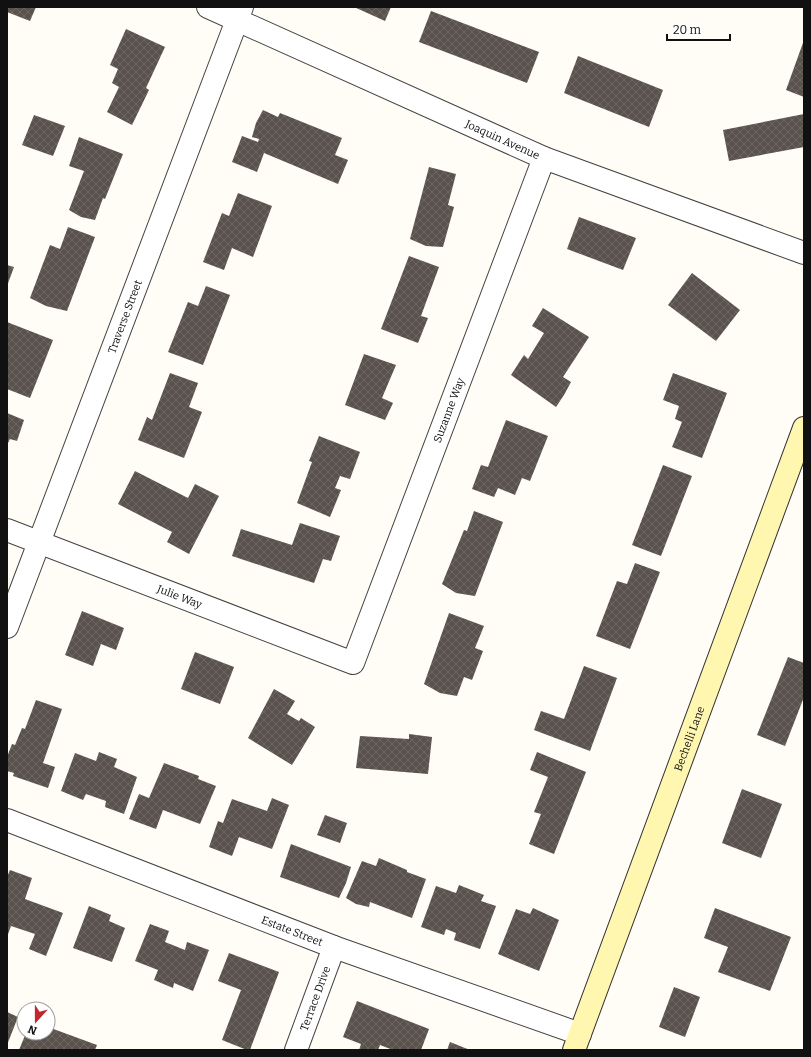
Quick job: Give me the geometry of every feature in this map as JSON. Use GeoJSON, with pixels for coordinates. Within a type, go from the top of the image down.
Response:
{"type":"FeatureCollection","features":[{"type":"Feature","properties":{"kind":"main road","name":"Bechelli Lane"},"geometry":{"type":"LineString","coordinates":[[577,1042],[804,428]]}},
{"type":"Feature","properties":{"kind":"street","name":"Joaquin Avenue"},"geometry":{"type":"LineString","coordinates":[[208,7],[239,14],[544,158],[804,253]]}},
{"type":"Feature","properties":{"kind":"street","name":"Traverse Street"},"geometry":{"type":"LineString","coordinates":[[7,627],[239,14]]}},
{"type":"Feature","properties":{"kind":"street","name":"Suzanne Way"},"geometry":{"type":"LineString","coordinates":[[353,663],[544,158]]}},
{"type":"Feature","properties":{"kind":"street","name":"Julie Way"},"geometry":{"type":"LineString","coordinates":[[7,530],[353,663]]}},
{"type":"Feature","properties":{"kind":"street","name":"Estate Street"},"geometry":{"type":"LineString","coordinates":[[7,820],[577,1042]]}},
{"type":"Feature","properties":{"kind":"street","name":"Terrace Drive"},"geometry":{"type":"LineString","coordinates":[[296,1050],[334,947]]}},
{"type":"Feature","properties":{"kind":"building"},"geometry":{"type":"Polygon","coordinates":[[[7,7],[36,7],[30,21],[7,12],[7,7]]]}},
{"type":"Feature","properties":{"kind":"building"},"geometry":{"type":"Polygon","coordinates":[[[354,7],[391,7],[385,21],[354,7]]]}},
{"type":"Feature","properties":{"kind":"building"},"geometry":{"type":"Polygon","coordinates":[[[431,11],[539,52],[527,83],[419,42],[431,11]]]}},
{"type":"Feature","properties":{"kind":"building"},"geometry":{"type":"Polygon","coordinates":[[[126,29],[165,47],[146,88],[149,90],[132,125],[107,112],[119,87],[112,83],[118,69],[110,65],[126,29]]]}},
{"type":"Feature","properties":{"kind":"building"},"geometry":{"type":"Polygon","coordinates":[[[804,40],[804,97],[786,90],[804,40]]]}},
{"type":"Feature","properties":{"kind":"building"},"geometry":{"type":"Polygon","coordinates":[[[578,56],[663,90],[649,127],[564,93],[578,56]]]}},
{"type":"Feature","properties":{"kind":"building"},"geometry":{"type":"Polygon","coordinates":[[[263,110],[278,117],[280,113],[342,138],[335,155],[348,160],[338,184],[264,153],[257,172],[232,162],[242,136],[258,142],[259,139],[252,137],[256,123],[263,110]]]}},
{"type":"Feature","properties":{"kind":"building"},"geometry":{"type":"Polygon","coordinates":[[[804,114],[804,147],[729,161],[723,130],[804,114]]]}},
{"type":"Feature","properties":{"kind":"building"},"geometry":{"type":"Polygon","coordinates":[[[34,115],[65,126],[53,156],[22,145],[34,115]]]}},
{"type":"Feature","properties":{"kind":"building"},"geometry":{"type":"Polygon","coordinates":[[[79,137],[123,154],[105,199],[103,198],[95,220],[81,217],[69,210],[84,171],[69,166],[79,137]]]}},
{"type":"Feature","properties":{"kind":"building"},"geometry":{"type":"Polygon","coordinates":[[[429,167],[456,174],[448,205],[454,207],[443,247],[426,246],[410,239],[429,167]]]}},
{"type":"Feature","properties":{"kind":"building"},"geometry":{"type":"Polygon","coordinates":[[[238,193],[272,206],[253,257],[232,248],[224,270],[203,262],[222,213],[229,216],[238,193]]]}},
{"type":"Feature","properties":{"kind":"building"},"geometry":{"type":"Polygon","coordinates":[[[579,217],[636,238],[623,270],[567,249],[579,217]]]}},
{"type":"Feature","properties":{"kind":"building"},"geometry":{"type":"Polygon","coordinates":[[[68,227],[95,237],[67,311],[46,306],[30,298],[50,245],[60,249],[68,227]]]}},
{"type":"Feature","properties":{"kind":"building"},"geometry":{"type":"Polygon","coordinates":[[[409,256],[439,267],[421,316],[428,318],[418,343],[381,329],[409,256]]]}},
{"type":"Feature","properties":{"kind":"building"},"geometry":{"type":"Polygon","coordinates":[[[7,265],[14,267],[7,286],[7,265]]]}},
{"type":"Feature","properties":{"kind":"building"},"geometry":{"type":"Polygon","coordinates":[[[692,273],[740,310],[716,341],[668,305],[692,273]]]}},
{"type":"Feature","properties":{"kind":"building"},"geometry":{"type":"Polygon","coordinates":[[[206,286],[230,295],[203,365],[168,352],[188,302],[198,306],[206,286]]]}},
{"type":"Feature","properties":{"kind":"building"},"geometry":{"type":"Polygon","coordinates":[[[543,308],[589,337],[563,377],[571,382],[556,407],[511,375],[524,355],[528,359],[544,333],[532,326],[543,308]]]}},
{"type":"Feature","properties":{"kind":"building"},"geometry":{"type":"Polygon","coordinates":[[[7,322],[53,340],[30,398],[7,389],[7,322]]]}},
{"type":"Feature","properties":{"kind":"building"},"geometry":{"type":"Polygon","coordinates":[[[364,354],[396,365],[382,398],[393,403],[385,420],[345,405],[364,354]]]}},
{"type":"Feature","properties":{"kind":"building"},"geometry":{"type":"Polygon","coordinates":[[[170,373],[198,383],[189,407],[202,412],[184,458],[138,440],[147,417],[152,420],[170,373]]]}},
{"type":"Feature","properties":{"kind":"building"},"geometry":{"type":"Polygon","coordinates":[[[673,373],[727,393],[702,458],[672,447],[682,422],[675,419],[679,406],[663,400],[673,373]]]}},
{"type":"Feature","properties":{"kind":"building"},"geometry":{"type":"Polygon","coordinates":[[[7,413],[24,420],[17,441],[10,439],[7,445],[7,413]]]}},
{"type":"Feature","properties":{"kind":"building"},"geometry":{"type":"Polygon","coordinates":[[[506,420],[548,436],[530,481],[522,478],[515,495],[498,488],[494,497],[472,489],[481,465],[488,467],[506,420]]]}},
{"type":"Feature","properties":{"kind":"building"},"geometry":{"type":"Polygon","coordinates":[[[319,436],[360,452],[350,479],[340,476],[335,488],[341,490],[330,517],[297,503],[312,462],[309,461],[319,436]]]}},
{"type":"Feature","properties":{"kind":"building"},"geometry":{"type":"Polygon","coordinates":[[[663,465],[692,476],[661,556],[632,545],[663,465]]]}},
{"type":"Feature","properties":{"kind":"building"},"geometry":{"type":"Polygon","coordinates":[[[135,471],[188,498],[195,484],[219,496],[189,554],[167,542],[172,532],[118,504],[135,471]]]}},
{"type":"Feature","properties":{"kind":"building"},"geometry":{"type":"Polygon","coordinates":[[[474,511],[503,522],[475,596],[456,593],[442,584],[464,530],[467,531],[474,511]]]}},
{"type":"Feature","properties":{"kind":"building"},"geometry":{"type":"Polygon","coordinates":[[[300,523],[340,536],[331,561],[323,559],[314,583],[232,556],[241,529],[292,545],[300,523]]]}},
{"type":"Feature","properties":{"kind":"building"},"geometry":{"type":"Polygon","coordinates":[[[635,563],[660,572],[630,649],[596,636],[617,581],[627,584],[635,563]]]}},
{"type":"Feature","properties":{"kind":"building"},"geometry":{"type":"Polygon","coordinates":[[[82,611],[124,628],[116,650],[101,644],[93,666],[65,655],[82,611]]]}},
{"type":"Feature","properties":{"kind":"building"},"geometry":{"type":"Polygon","coordinates":[[[449,613],[484,626],[475,648],[483,651],[472,680],[464,677],[457,696],[440,693],[424,684],[449,613]]]}},
{"type":"Feature","properties":{"kind":"building"},"geometry":{"type":"Polygon","coordinates":[[[195,652],[234,667],[220,704],[181,689],[195,652]]]}},
{"type":"Feature","properties":{"kind":"building"},"geometry":{"type":"Polygon","coordinates":[[[788,657],[804,663],[804,697],[785,746],[757,735],[788,657]]]}},
{"type":"Feature","properties":{"kind":"building"},"geometry":{"type":"Polygon","coordinates":[[[584,666],[617,678],[590,751],[534,730],[541,711],[564,719],[584,666]]]}},
{"type":"Feature","properties":{"kind":"building"},"geometry":{"type":"Polygon","coordinates":[[[274,689],[295,701],[287,714],[299,721],[301,718],[315,727],[292,765],[248,738],[274,689]]]}},
{"type":"Feature","properties":{"kind":"building"},"geometry":{"type":"Polygon","coordinates":[[[36,700],[62,709],[43,763],[55,767],[48,788],[13,776],[14,773],[7,771],[7,757],[12,744],[15,745],[22,728],[25,729],[36,700]]]}},
{"type":"Feature","properties":{"kind":"building"},"geometry":{"type":"Polygon","coordinates":[[[409,734],[432,737],[428,774],[356,768],[360,736],[409,739],[409,734]]]}},
{"type":"Feature","properties":{"kind":"building"},"geometry":{"type":"Polygon","coordinates":[[[99,752],[117,759],[114,767],[137,777],[124,814],[105,807],[106,801],[86,794],[83,800],[61,791],[75,753],[96,761],[99,752]]]}},
{"type":"Feature","properties":{"kind":"building"},"geometry":{"type":"Polygon","coordinates":[[[537,752],[586,772],[554,854],[529,844],[541,814],[534,812],[548,777],[530,770],[537,752]]]}},
{"type":"Feature","properties":{"kind":"building"},"geometry":{"type":"Polygon","coordinates":[[[164,763],[199,776],[198,779],[216,786],[200,824],[163,810],[156,829],[129,819],[139,794],[149,798],[164,763]]]}},
{"type":"Feature","properties":{"kind":"building"},"geometry":{"type":"Polygon","coordinates":[[[742,789],[782,804],[761,858],[722,843],[742,789]]]}},
{"type":"Feature","properties":{"kind":"building"},"geometry":{"type":"Polygon","coordinates":[[[272,798],[289,805],[272,849],[239,837],[232,856],[209,847],[218,821],[223,823],[232,799],[267,811],[272,798]]]}},
{"type":"Feature","properties":{"kind":"building"},"geometry":{"type":"Polygon","coordinates":[[[325,815],[347,823],[340,843],[317,835],[325,815]]]}},
{"type":"Feature","properties":{"kind":"building"},"geometry":{"type":"Polygon","coordinates":[[[291,844],[351,867],[339,898],[280,877],[291,844]]]}},
{"type":"Feature","properties":{"kind":"building"},"geometry":{"type":"Polygon","coordinates":[[[379,858],[407,870],[407,872],[426,879],[412,918],[370,902],[369,907],[356,904],[346,898],[362,861],[376,866],[379,858]]]}},
{"type":"Feature","properties":{"kind":"building"},"geometry":{"type":"Polygon","coordinates":[[[10,870],[32,878],[25,899],[63,913],[46,956],[29,949],[35,934],[11,926],[7,937],[7,877],[10,870]]]}},
{"type":"Feature","properties":{"kind":"building"},"geometry":{"type":"Polygon","coordinates":[[[459,885],[484,895],[481,901],[496,906],[480,949],[454,940],[456,933],[446,929],[444,935],[421,927],[436,886],[456,893],[459,885]]]}},
{"type":"Feature","properties":{"kind":"building"},"geometry":{"type":"Polygon","coordinates":[[[89,906],[111,915],[109,921],[125,928],[112,962],[73,948],[89,906]]]}},
{"type":"Feature","properties":{"kind":"building"},"geometry":{"type":"Polygon","coordinates":[[[533,908],[559,920],[539,971],[498,954],[516,909],[530,914],[533,908]]]}},
{"type":"Feature","properties":{"kind":"building"},"geometry":{"type":"Polygon","coordinates":[[[715,908],[791,937],[770,991],[718,972],[728,947],[704,938],[715,908]]]}},
{"type":"Feature","properties":{"kind":"building"},"geometry":{"type":"Polygon","coordinates":[[[150,924],[169,931],[165,942],[185,950],[187,942],[209,950],[193,991],[174,983],[173,988],[154,980],[158,970],[135,961],[150,924]]]}},
{"type":"Feature","properties":{"kind":"building"},"geometry":{"type":"Polygon","coordinates":[[[229,953],[279,972],[250,1050],[222,1040],[241,990],[218,981],[229,953]]]}},
{"type":"Feature","properties":{"kind":"building"},"geometry":{"type":"Polygon","coordinates":[[[674,987],[700,997],[685,1037],[659,1027],[674,987]]]}},
{"type":"Feature","properties":{"kind":"building"},"geometry":{"type":"Polygon","coordinates":[[[357,1001],[429,1029],[421,1050],[393,1050],[380,1045],[378,1050],[359,1050],[361,1044],[343,1037],[357,1001]]]}},
{"type":"Feature","properties":{"kind":"building"},"geometry":{"type":"Polygon","coordinates":[[[7,1012],[16,1016],[16,1022],[7,1045],[7,1012]]]}},
{"type":"Feature","properties":{"kind":"building"},"geometry":{"type":"Polygon","coordinates":[[[56,1030],[97,1045],[95,1050],[19,1050],[23,1041],[56,1041],[56,1030]]]}},
{"type":"Feature","properties":{"kind":"building"},"geometry":{"type":"Polygon","coordinates":[[[450,1042],[470,1050],[447,1050],[450,1042]]]}}]}
